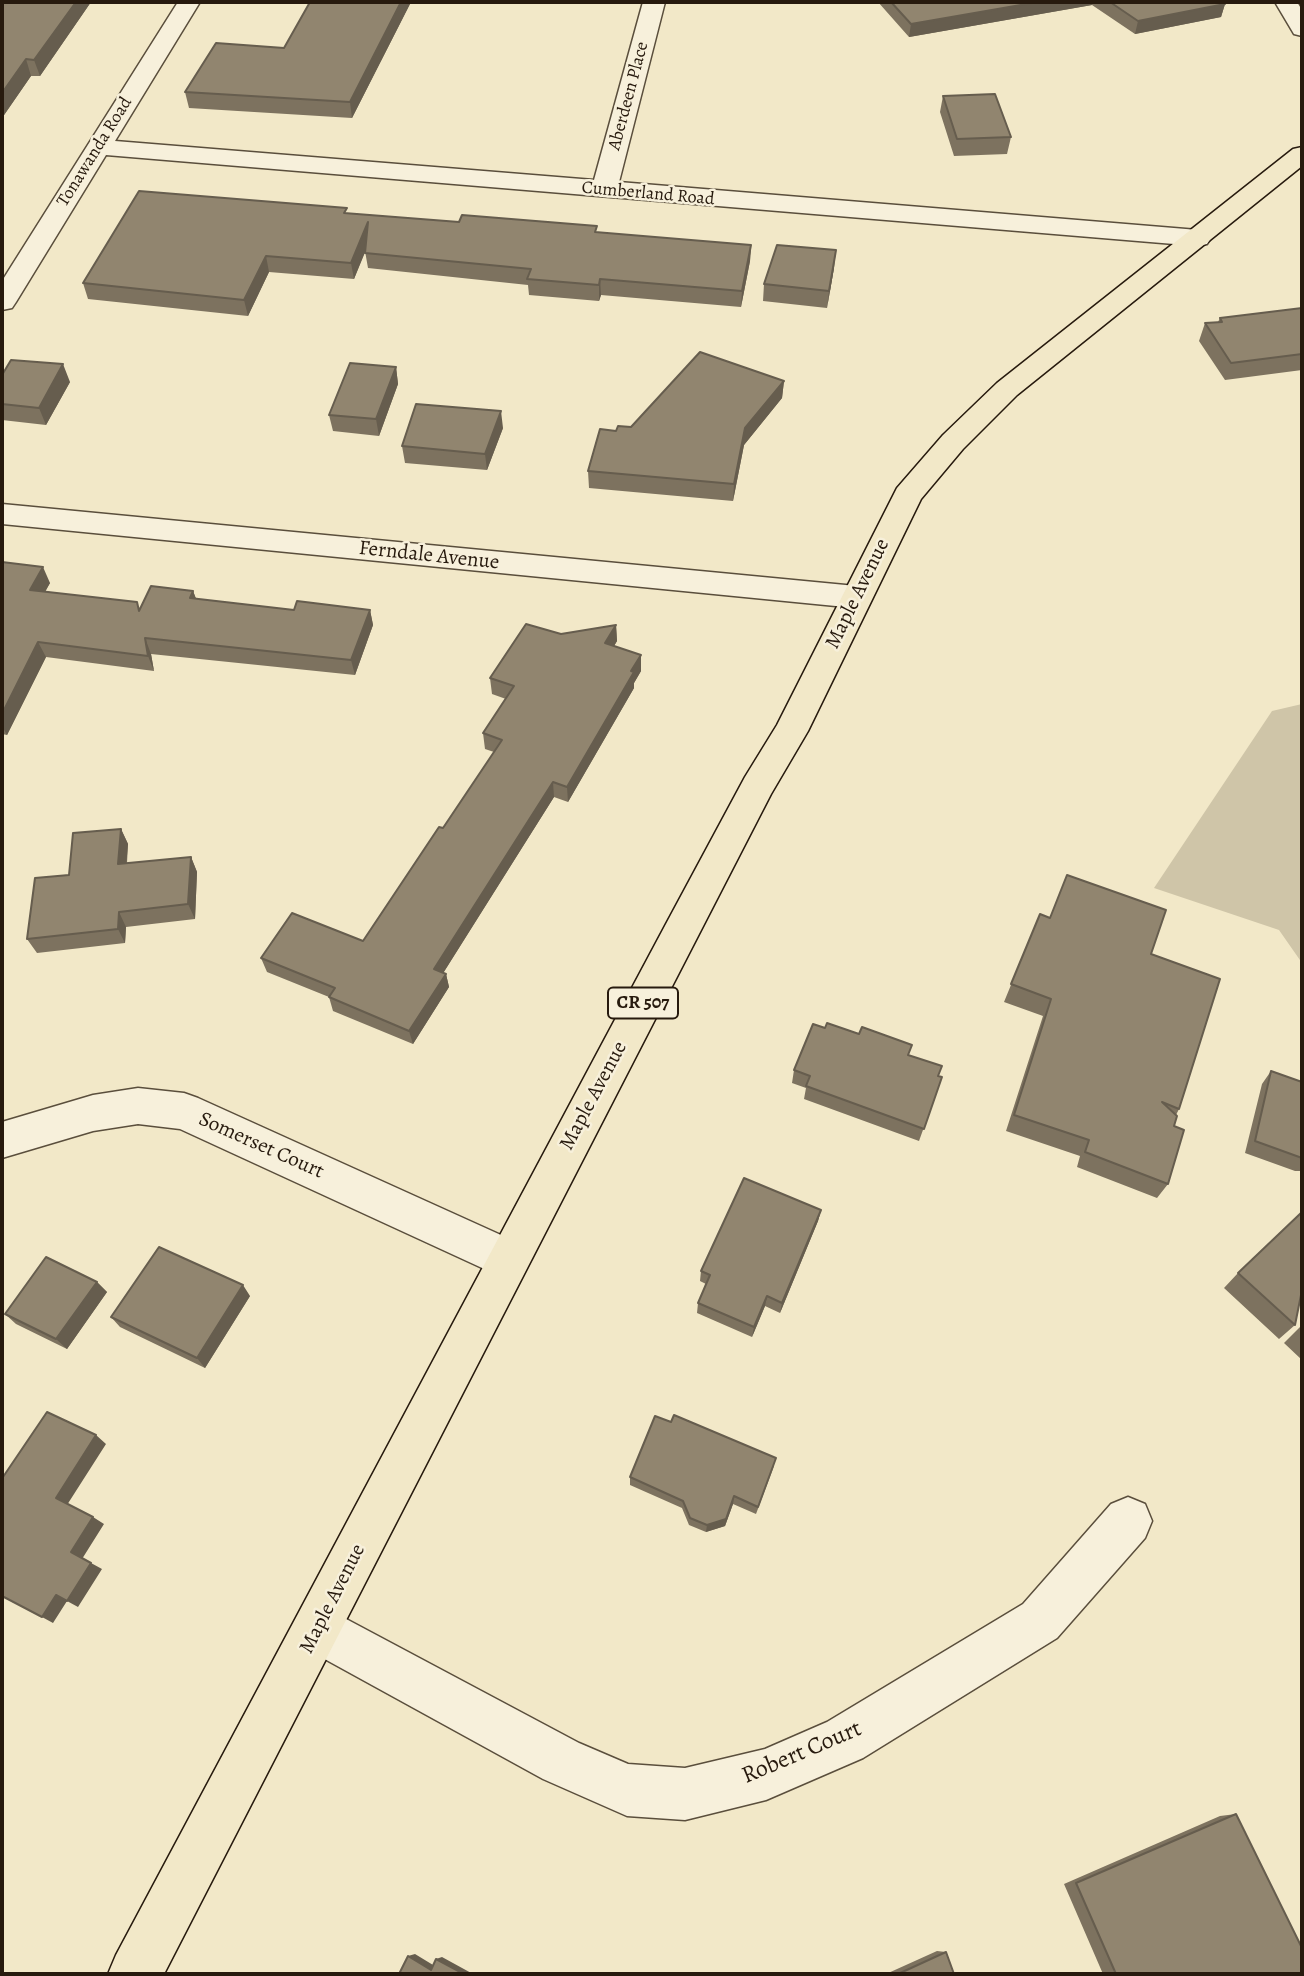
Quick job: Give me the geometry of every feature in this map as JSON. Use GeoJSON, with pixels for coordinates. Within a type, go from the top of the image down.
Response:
{"type":"FeatureCollection","features":[{"type":"Feature","properties":{"kind":"main road","name":"Maple Avenue"},"geometry":{"type":"LineString","coordinates":[[135,1974],[318,1629],[508,1259],[750,799],[790,731],[908,495],[953,442],[1007,389],[1302,154]]}},
{"type":"Feature","properties":{"kind":"street","name":"Tonawanda Road"},"geometry":{"type":"LineString","coordinates":[[2,302],[189,2]]}},
{"type":"Feature","properties":{"kind":"street","name":"Aberdeen Place"},"geometry":{"type":"LineString","coordinates":[[604,190],[654,2]]}},
{"type":"Feature","properties":{"kind":"street"},"geometry":{"type":"LineString","coordinates":[[1286,2],[1302,29]]}},
{"type":"Feature","properties":{"kind":"street","name":"Cumberland Road"},"geometry":{"type":"LineString","coordinates":[[98,147],[1198,238]]}},
{"type":"Feature","properties":{"kind":"street","name":"Ferndale Avenue"},"geometry":{"type":"LineString","coordinates":[[2,514],[856,597]]}},
{"type":"Feature","properties":{"kind":"street","name":"Somerset Court"},"geometry":{"type":"LineString","coordinates":[[2,1140],[93,1113],[138,1107],[184,1111],[508,1259]]}},
{"type":"Feature","properties":{"kind":"street","name":"Robert Court"},"geometry":{"type":"LineString","coordinates":[[318,1629],[561,1761],[627,1790],[685,1794],[766,1774],[845,1740],[1040,1621],[1128,1521]]}},
{"type":"Feature","properties":{"kind":"shaded area"},"geometry":{"type":"Polygon","coordinates":[[[1302,704],[1302,963],[1279,930],[1154,888],[1272,711],[1302,704]]]}},
{"type":"Feature","properties":{"kind":"building"},"geometry":{"type":"Polygon","coordinates":[[[2,2],[76,2],[34,60],[26,59],[2,93],[2,2]]]}},
{"type":"Feature","properties":{"kind":"building"},"geometry":{"type":"Polygon","coordinates":[[[310,2],[401,2],[350,102],[185,92],[216,43],[284,48],[310,2]]]}},
{"type":"Feature","properties":{"kind":"building"},"geometry":{"type":"Polygon","coordinates":[[[891,2],[1038,2],[911,24],[891,2]]]}},
{"type":"Feature","properties":{"kind":"building"},"geometry":{"type":"Polygon","coordinates":[[[1110,2],[1222,2],[1225,4],[1138,21],[1110,2]]]}},
{"type":"Feature","properties":{"kind":"building"},"geometry":{"type":"Polygon","coordinates":[[[995,94],[1011,137],[957,139],[943,96],[995,94]]]}},
{"type":"Feature","properties":{"kind":"building"},"geometry":{"type":"Polygon","coordinates":[[[139,191],[347,208],[344,213],[459,222],[462,215],[597,226],[595,232],[751,245],[742,291],[600,279],[599,285],[527,279],[531,269],[365,253],[368,222],[351,263],[266,256],[244,300],[83,283],[139,191]]]}},
{"type":"Feature","properties":{"kind":"building"},"geometry":{"type":"Polygon","coordinates":[[[777,245],[836,250],[829,291],[764,284],[777,245]]]}},
{"type":"Feature","properties":{"kind":"building"},"geometry":{"type":"Polygon","coordinates":[[[1302,308],[1302,354],[1231,363],[1205,323],[1222,322],[1220,318],[1302,308]]]}},
{"type":"Feature","properties":{"kind":"building"},"geometry":{"type":"Polygon","coordinates":[[[700,352],[784,381],[745,428],[734,484],[588,471],[600,429],[616,431],[618,426],[631,427],[700,352]]]}},
{"type":"Feature","properties":{"kind":"building"},"geometry":{"type":"Polygon","coordinates":[[[11,360],[63,364],[39,408],[2,404],[2,375],[11,360]]]}},
{"type":"Feature","properties":{"kind":"building"},"geometry":{"type":"Polygon","coordinates":[[[350,363],[396,367],[376,419],[329,415],[350,363]]]}},
{"type":"Feature","properties":{"kind":"building"},"geometry":{"type":"Polygon","coordinates":[[[416,404],[501,411],[485,454],[402,446],[416,404]]]}},
{"type":"Feature","properties":{"kind":"building"},"geometry":{"type":"Polygon","coordinates":[[[2,562],[43,567],[30,590],[137,602],[139,611],[151,586],[193,591],[190,598],[294,610],[297,601],[370,610],[351,660],[145,638],[148,656],[38,642],[2,714],[2,562]]]}},
{"type":"Feature","properties":{"kind":"building"},"geometry":{"type":"Polygon","coordinates":[[[526,624],[561,634],[616,625],[605,643],[641,655],[631,671],[634,672],[567,787],[553,782],[434,969],[446,974],[409,1031],[329,997],[335,988],[261,958],[292,913],[363,941],[439,827],[443,828],[502,740],[483,733],[514,686],[490,678],[526,624]]]}},
{"type":"Feature","properties":{"kind":"building"},"geometry":{"type":"Polygon","coordinates":[[[121,829],[118,864],[191,857],[188,904],[119,912],[118,929],[27,939],[35,878],[69,875],[73,833],[121,829]]]}},
{"type":"Feature","properties":{"kind":"building"},"geometry":{"type":"Polygon","coordinates":[[[1067,875],[1166,910],[1151,954],[1220,979],[1179,1109],[1162,1102],[1177,1116],[1174,1126],[1184,1130],[1168,1184],[1085,1152],[1089,1140],[1014,1115],[1051,999],[1011,984],[1040,914],[1050,918],[1067,875]]]}},
{"type":"Feature","properties":{"kind":"building"},"geometry":{"type":"Polygon","coordinates":[[[827,1023],[859,1034],[862,1027],[912,1045],[908,1055],[942,1066],[938,1076],[942,1077],[924,1129],[806,1086],[810,1076],[794,1070],[813,1024],[825,1028],[827,1023]]]}},
{"type":"Feature","properties":{"kind":"building"},"geometry":{"type":"Polygon","coordinates":[[[1271,1071],[1302,1082],[1302,1158],[1255,1141],[1271,1071]]]}},
{"type":"Feature","properties":{"kind":"building"},"geometry":{"type":"Polygon","coordinates":[[[744,1178],[821,1210],[782,1303],[767,1296],[754,1327],[698,1303],[710,1275],[701,1271],[744,1178]]]}},
{"type":"Feature","properties":{"kind":"building"},"geometry":{"type":"Polygon","coordinates":[[[1302,1212],[1302,1290],[1295,1325],[1238,1273],[1302,1212]]]}},
{"type":"Feature","properties":{"kind":"building"},"geometry":{"type":"Polygon","coordinates":[[[159,1247],[243,1285],[197,1358],[111,1317],[159,1247]]]}},
{"type":"Feature","properties":{"kind":"building"},"geometry":{"type":"Polygon","coordinates":[[[46,1257],[97,1282],[56,1339],[5,1314],[46,1257]]]}},
{"type":"Feature","properties":{"kind":"building"},"geometry":{"type":"Polygon","coordinates":[[[47,1412],[96,1435],[56,1498],[93,1517],[71,1552],[91,1563],[67,1601],[56,1595],[42,1617],[2,1596],[2,1477],[47,1412]]]}},
{"type":"Feature","properties":{"kind":"building"},"geometry":{"type":"Polygon","coordinates":[[[674,1415],[776,1458],[758,1507],[734,1496],[726,1519],[707,1525],[690,1518],[683,1501],[630,1477],[655,1416],[671,1422],[674,1415]]]}},
{"type":"Feature","properties":{"kind":"building"},"geometry":{"type":"Polygon","coordinates":[[[1236,1814],[1302,1948],[1302,1974],[1116,1974],[1076,1883],[1236,1814]]]}},
{"type":"Feature","properties":{"kind":"building"},"geometry":{"type":"Polygon","coordinates":[[[946,1952],[954,1974],[898,1974],[946,1952]]]}},
{"type":"Feature","properties":{"kind":"building"},"geometry":{"type":"Polygon","coordinates":[[[408,1956],[431,1970],[436,1959],[464,1974],[399,1974],[408,1956]]]}}]}
